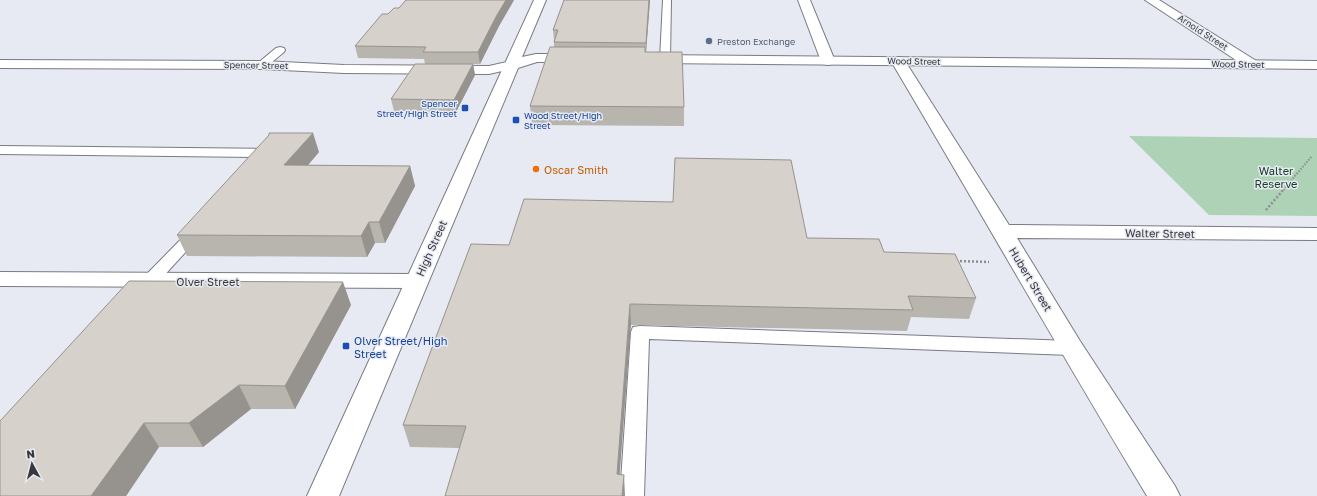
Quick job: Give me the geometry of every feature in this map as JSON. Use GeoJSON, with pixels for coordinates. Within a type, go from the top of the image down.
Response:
{"type":"FeatureCollection","features":[{"type":"Feature","properties":{"kind":"street","name":"High Street"},"geometry":{"type":"LineString","coordinates":[[323,496],[540,0]]}},
{"type":"Feature","properties":{"kind":"street"},"geometry":{"type":"LineString","coordinates":[[804,0],[828,60]]}},
{"type":"Feature","properties":{"kind":"street","name":"Arnold Street"},"geometry":{"type":"LineString","coordinates":[[1151,0],[1254,65]]}},
{"type":"Feature","properties":{"kind":"street"},"geometry":{"type":"LineString","coordinates":[[511,65],[536,58],[586,58]]}},
{"type":"Feature","properties":{"kind":"street","name":"Wood Street"},"geometry":{"type":"LineString","coordinates":[[642,59],[1317,65]]}},
{"type":"Feature","properties":{"kind":"street","name":"Hubert Street"},"geometry":{"type":"LineString","coordinates":[[898,61],[1002,230],[1071,348],[1164,496]]}},
{"type":"Feature","properties":{"kind":"street","name":"Spencer Street"},"geometry":{"type":"LineString","coordinates":[[0,64],[262,65],[344,69],[489,70],[511,65]]}},
{"type":"Feature","properties":{"kind":"street","name":"Walter Street"},"geometry":{"type":"LineString","coordinates":[[1002,230],[1317,234]]}},
{"type":"Feature","properties":{"kind":"street","name":"Olver Street"},"geometry":{"type":"LineString","coordinates":[[0,279],[416,282]]}},
{"type":"Feature","properties":{"kind":"lane"},"geometry":{"type":"LineString","coordinates":[[666,59],[667,0]]}},
{"type":"Feature","properties":{"kind":"lane"},"geometry":{"type":"LineString","coordinates":[[262,65],[280,50]]}},
{"type":"Feature","properties":{"kind":"lane"},"geometry":{"type":"LineString","coordinates":[[0,150],[268,153],[252,170]]}},
{"type":"Feature","properties":{"kind":"lane"},"geometry":{"type":"LineString","coordinates":[[133,298],[152,280],[204,224]]}},
{"type":"Feature","properties":{"kind":"lane"},"geometry":{"type":"LineString","coordinates":[[632,496],[640,332],[1071,348]]}},
{"type":"Feature","properties":{"kind":"path"},"geometry":{"type":"LineString","coordinates":[[1263,213],[1312,156]]}},
{"type":"Feature","properties":{"kind":"path"},"geometry":{"type":"LineString","coordinates":[[949,260],[1021,262]]}},
{"type":"Feature","properties":{"kind":"green space","name":"Walter Reserve"},"geometry":{"type":"Polygon","coordinates":[[[1129,136],[1317,138],[1317,216],[1209,215],[1129,136]]]}},
{"type":"Feature","properties":{"kind":"building"},"geometry":{"type":"Polygon","coordinates":[[[406,0],[506,0],[478,52],[423,52],[426,47],[355,46],[382,14],[388,14],[394,8],[399,8],[406,0]]]}},
{"type":"Feature","properties":{"kind":"building"},"geometry":{"type":"Polygon","coordinates":[[[564,0],[649,0],[646,43],[554,42],[558,30],[553,30],[564,0]]]}},
{"type":"Feature","properties":{"kind":"building"},"geometry":{"type":"Polygon","coordinates":[[[550,47],[645,47],[645,52],[682,52],[684,107],[530,106],[550,47]]]}},
{"type":"Feature","properties":{"kind":"building"},"geometry":{"type":"Polygon","coordinates":[[[415,64],[473,64],[454,100],[391,99],[415,64]]]}},
{"type":"Feature","properties":{"kind":"building"},"geometry":{"type":"Polygon","coordinates":[[[269,133],[313,133],[284,165],[410,166],[379,222],[369,222],[361,236],[177,235],[269,135],[269,133]]]}},
{"type":"Feature","properties":{"kind":"building"},"geometry":{"type":"Polygon","coordinates":[[[675,158],[791,160],[807,238],[879,239],[884,252],[955,254],[976,298],[908,296],[913,310],[630,304],[617,474],[624,475],[622,496],[445,496],[466,426],[403,425],[471,244],[509,245],[524,199],[673,202],[675,158]]]}},
{"type":"Feature","properties":{"kind":"building"},"geometry":{"type":"Polygon","coordinates":[[[129,281],[343,282],[285,386],[239,385],[189,423],[144,423],[91,496],[0,496],[0,421],[129,281]]]}},
{"type":"Feature","properties":{"kind":"place","name":"Preston Exchange"},"geometry":{"type":"Point","coordinates":[709,41]}},
{"type":"Feature","properties":{"kind":"place","name":"Spencer Street/High Street"},"geometry":{"type":"Point","coordinates":[465,108]}},
{"type":"Feature","properties":{"kind":"place","name":"Wood Street/High Street"},"geometry":{"type":"Point","coordinates":[516,120]}},
{"type":"Feature","properties":{"kind":"place","name":"Oscar Smith"},"geometry":{"type":"Point","coordinates":[536,169]}},
{"type":"Feature","properties":{"kind":"place","name":"Olver Street/High Street"},"geometry":{"type":"Point","coordinates":[346,346]}}]}
